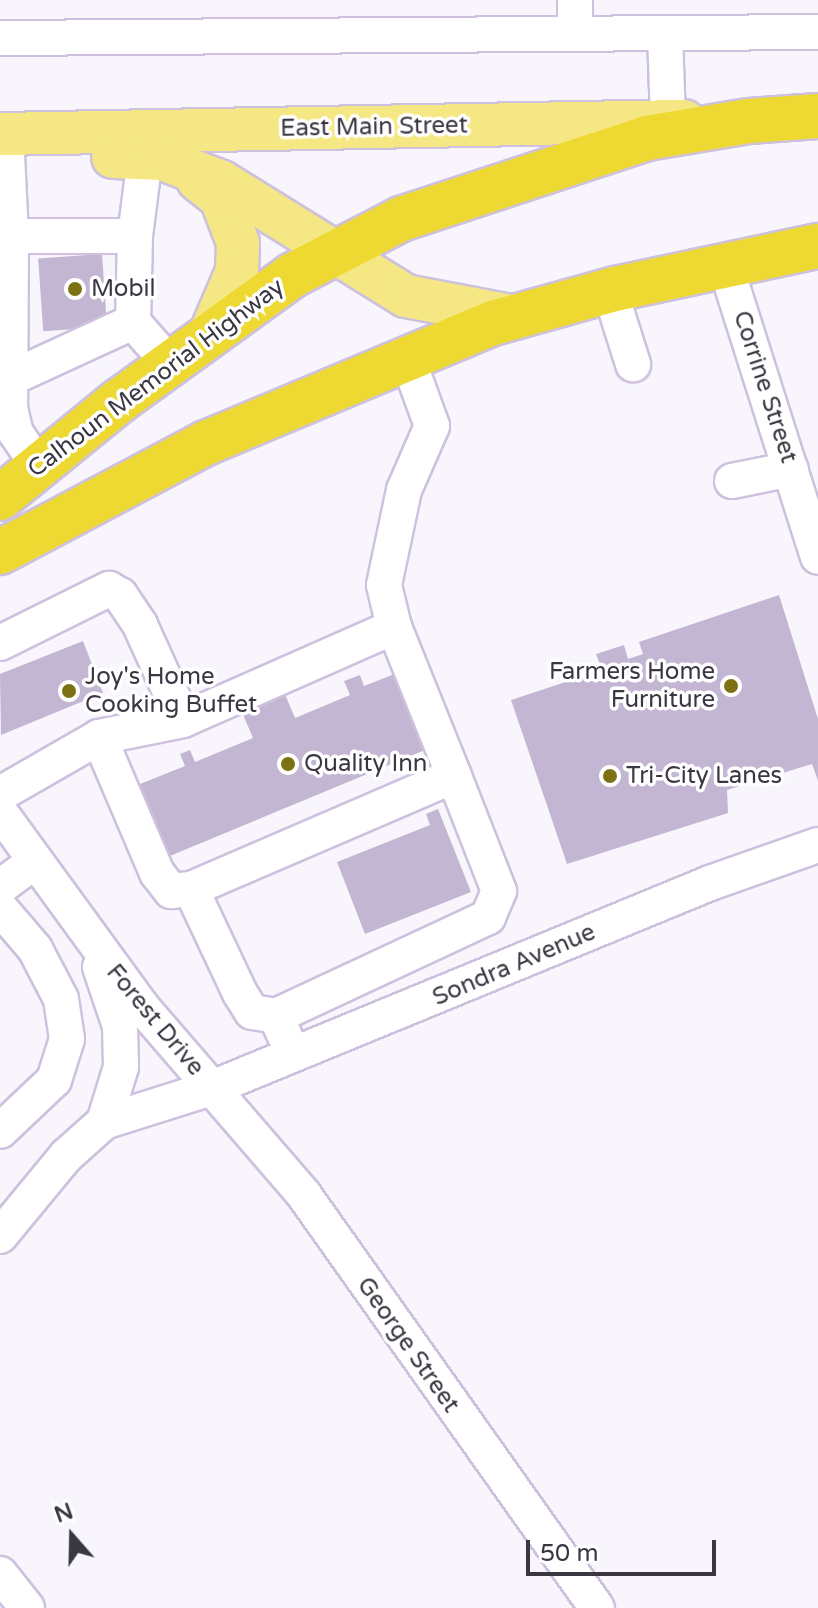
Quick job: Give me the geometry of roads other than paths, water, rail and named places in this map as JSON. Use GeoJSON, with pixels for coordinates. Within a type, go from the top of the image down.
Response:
{"type":"FeatureCollection","features":[{"type":"Feature","properties":{"kind":"highway","name":"Calhoun Memorial Highway"},"geometry":{"type":"LineString","coordinates":[[0,498],[211,332],[293,275],[401,219],[561,162],[647,138],[749,121],[818,116]]}},
{"type":"Feature","properties":{"kind":"highway"},"geometry":{"type":"LineString","coordinates":[[0,552],[206,443],[407,357],[516,317],[610,291],[818,246]]}},
{"type":"Feature","properties":{"kind":"main road","name":"East Main Street"},"geometry":{"type":"LineString","coordinates":[[3,146],[157,151],[668,121],[749,121]]}},
{"type":"Feature","properties":{"kind":"main road","name":"East Main Street"},"geometry":{"type":"LineString","coordinates":[[157,151],[222,182],[333,254],[406,296],[516,317]]}},
{"type":"Feature","properties":{"kind":"main road"},"geometry":{"type":"LineString","coordinates":[[157,151],[221,198],[238,243],[237,271],[211,332]]}},
{"type":"Feature","properties":{"kind":"street"},"geometry":{"type":"LineString","coordinates":[[575,0],[575,34]]}},
{"type":"Feature","properties":{"kind":"street"},"geometry":{"type":"LineString","coordinates":[[0,38],[818,32]]}},
{"type":"Feature","properties":{"kind":"street"},"geometry":{"type":"LineString","coordinates":[[665,34],[668,121]]}},
{"type":"Feature","properties":{"kind":"street"},"geometry":{"type":"LineString","coordinates":[[3,146],[11,236],[11,378],[16,433],[38,466]]}},
{"type":"Feature","properties":{"kind":"street"},"geometry":{"type":"LineString","coordinates":[[157,151],[135,236],[133,322],[169,363]]}},
{"type":"Feature","properties":{"kind":"street"},"geometry":{"type":"LineString","coordinates":[[11,236],[135,236]]}},
{"type":"Feature","properties":{"kind":"street","name":"Corrine Street"},"geometry":{"type":"LineString","coordinates":[[725,264],[818,557]]}},
{"type":"Feature","properties":{"kind":"street"},"geometry":{"type":"LineString","coordinates":[[610,291],[633,364]]}},
{"type":"Feature","properties":{"kind":"street"},"geometry":{"type":"LineString","coordinates":[[11,378],[133,322]]}},
{"type":"Feature","properties":{"kind":"street"},"geometry":{"type":"LineString","coordinates":[[191,889],[252,1012],[276,1016],[488,917],[499,891],[394,627],[384,585],[404,490],[432,426],[407,357]]}},
{"type":"Feature","properties":{"kind":"street"},"geometry":{"type":"LineString","coordinates":[[732,481],[791,469]]}},
{"type":"Feature","properties":{"kind":"street"},"geometry":{"type":"LineString","coordinates":[[0,643],[109,589],[120,595],[140,625],[183,720]]}},
{"type":"Feature","properties":{"kind":"street"},"geometry":{"type":"LineString","coordinates":[[0,794],[99,737],[183,720],[394,627]]}},
{"type":"Feature","properties":{"kind":"street"},"geometry":{"type":"LineString","coordinates":[[99,737],[157,873],[171,891],[191,889],[454,776]]}},
{"type":"Feature","properties":{"kind":"street","name":"Forest Drive"},"geometry":{"type":"LineString","coordinates":[[0,812],[92,943],[212,1088],[104,1122],[66,1156],[0,1236]]}},
{"type":"Feature","properties":{"kind":"street","name":"Sondra Avenue"},"geometry":{"type":"LineString","coordinates":[[212,1088],[710,883],[818,845]]}},
{"type":"Feature","properties":{"kind":"street"},"geometry":{"type":"LineString","coordinates":[[0,1131],[54,1080],[67,1039],[61,999],[35,949],[2,910],[34,862]]}},
{"type":"Feature","properties":{"kind":"street"},"geometry":{"type":"LineString","coordinates":[[92,943],[120,1026],[121,1067],[104,1122]]}},
{"type":"Feature","properties":{"kind":"street"},"geometry":{"type":"LineString","coordinates":[[276,1016],[295,1056]]}},
{"type":"Feature","properties":{"kind":"street","name":"George Street"},"geometry":{"type":"LineString","coordinates":[[212,1088],[304,1195],[597,1608]]}},
{"type":"Feature","properties":{"kind":"street"},"geometry":{"type":"LineString","coordinates":[[0,1574],[27,1608]]}},
{"type":"Feature","properties":{"kind":"place","name":"Mobil"},"geometry":{"type":"Point","coordinates":[75,289]}},
{"type":"Feature","properties":{"kind":"place","name":"Farmers Home Furniture"},"geometry":{"type":"Point","coordinates":[731,686]}},
{"type":"Feature","properties":{"kind":"place","name":"Joy's Home Cooking Buffet"},"geometry":{"type":"Point","coordinates":[69,691]}},
{"type":"Feature","properties":{"kind":"place","name":"Quality Inn"},"geometry":{"type":"Point","coordinates":[288,764]}},
{"type":"Feature","properties":{"kind":"place","name":"Tri-City Lanes"},"geometry":{"type":"Point","coordinates":[610,776]}}]}
